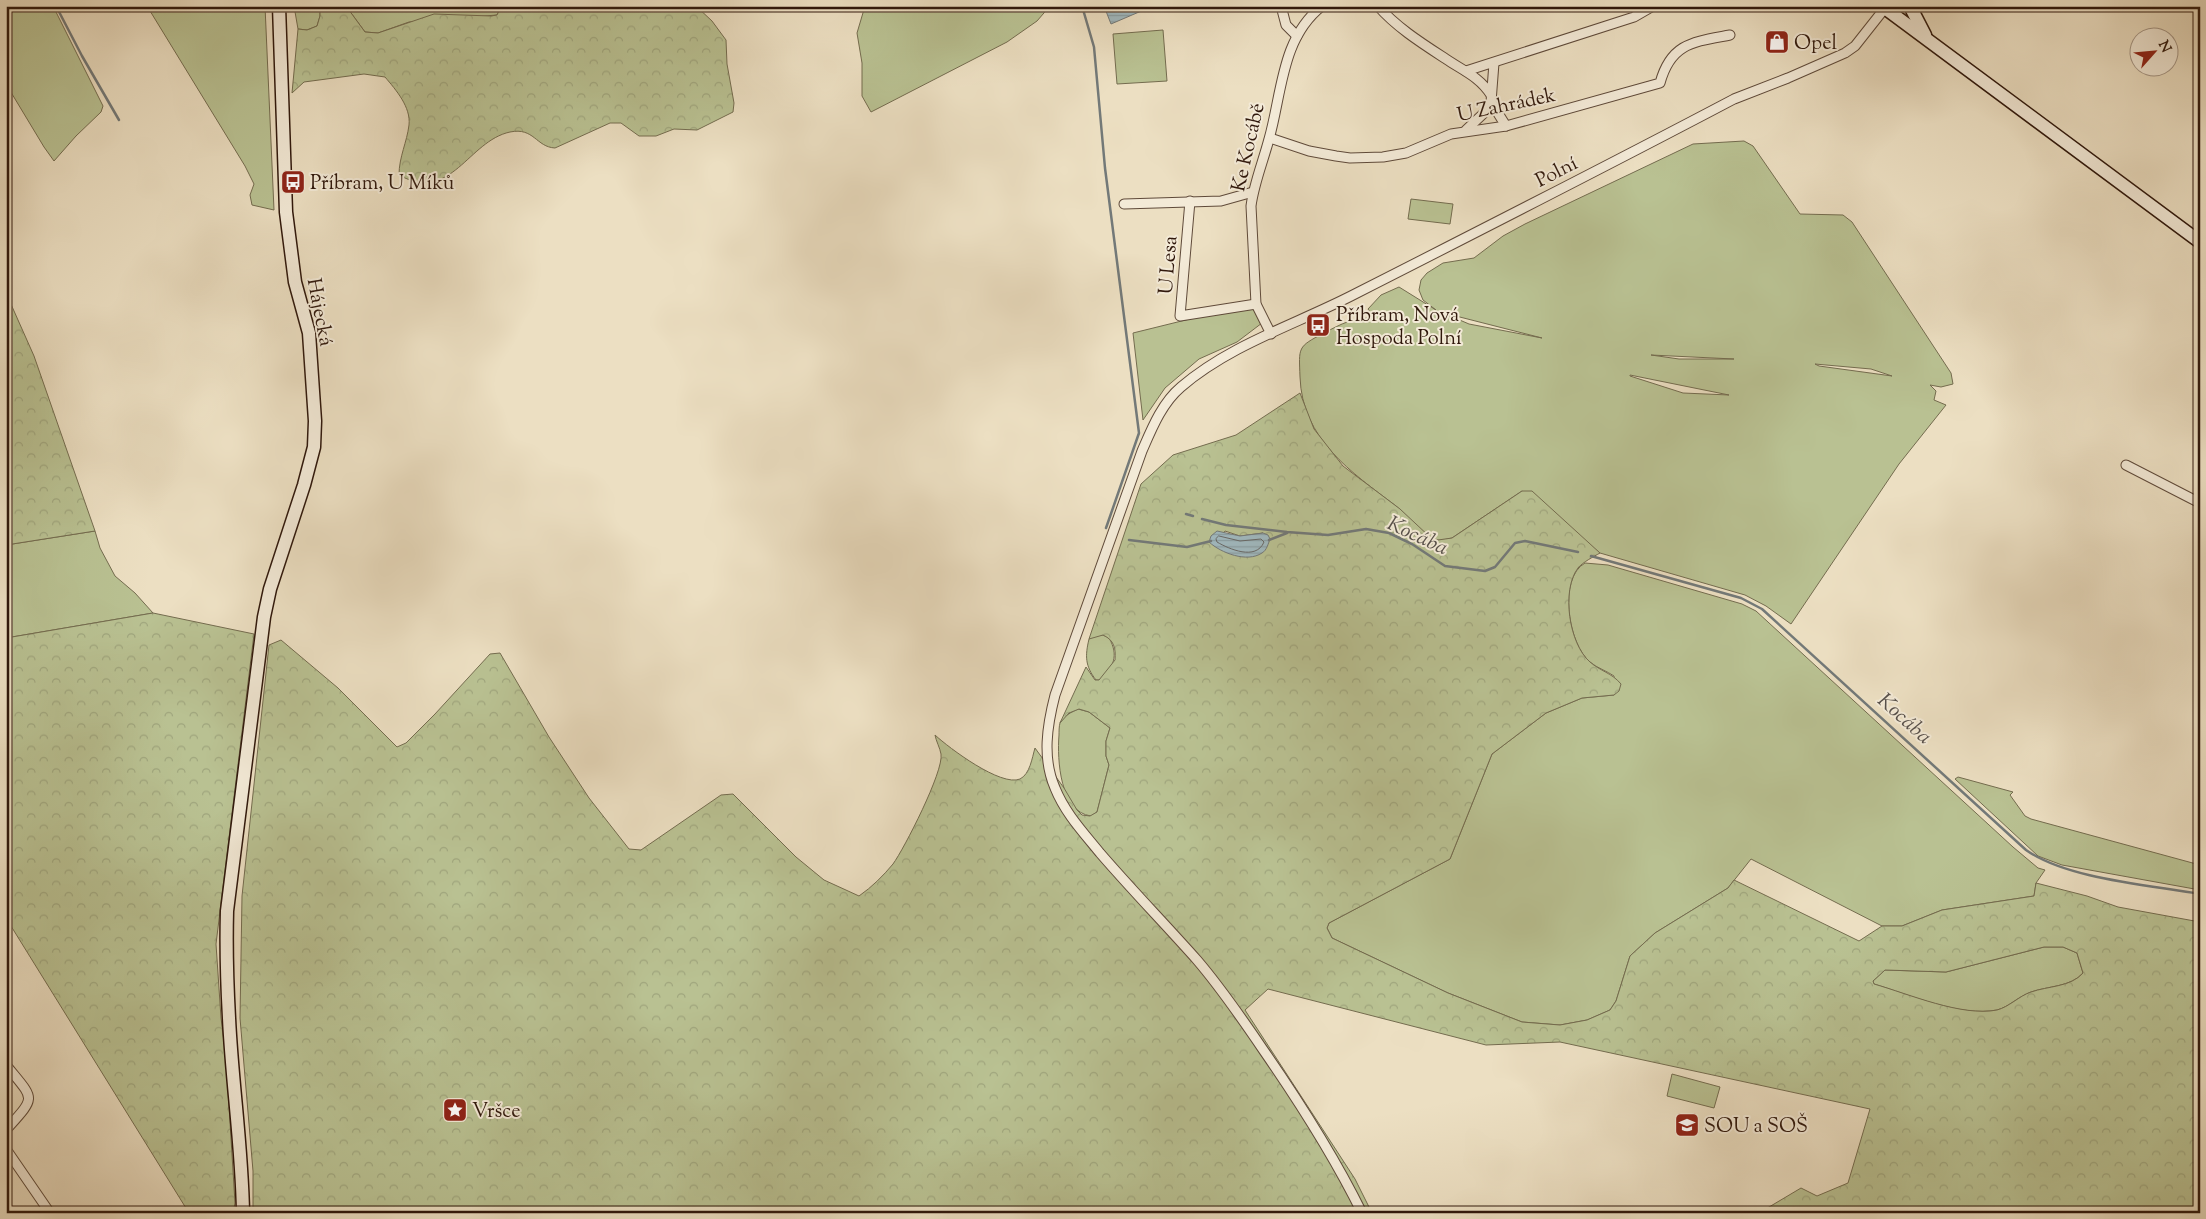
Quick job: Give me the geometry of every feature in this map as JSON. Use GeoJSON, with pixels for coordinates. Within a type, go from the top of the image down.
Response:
{"type":"FeatureCollection","features":[{"type":"Feature","properties":{"kind":"main road","name":"Hájecká"},"geometry":{"type":"LineString","coordinates":[[243,1213],[242,1167],[229,1019],[226,955],[227,911],[264,618],[270,590],[304,485],[314,447],[315,421],[308,332],[295,282],[286,212],[279,6]]}},
{"type":"Feature","properties":{"kind":"main road"},"geometry":{"type":"LineString","coordinates":[[1910,6],[1929,41]]}},
{"type":"Feature","properties":{"kind":"main road"},"geometry":{"type":"LineString","coordinates":[[1884,7],[2200,242]]}},
{"type":"Feature","properties":{"kind":"street"},"geometry":{"type":"LineString","coordinates":[[1280,6],[1286,24],[1297,36]]}},
{"type":"Feature","properties":{"kind":"street","name":"Ke Kocábě"},"geometry":{"type":"LineString","coordinates":[[1272,334],[1256,304],[1253,192],[1270,138],[1279,84],[1297,36],[1306,22],[1322,6]]}},
{"type":"Feature","properties":{"kind":"street"},"geometry":{"type":"LineString","coordinates":[[1378,6],[1386,16],[1482,82],[1506,126]]}},
{"type":"Feature","properties":{"kind":"street"},"geometry":{"type":"LineString","coordinates":[[1466,71],[1634,17],[1653,6]]}},
{"type":"Feature","properties":{"kind":"street","name":"Polní"},"geometry":{"type":"LineString","coordinates":[[1362,1213],[1348,1184],[1299,1102],[1237,1011],[1198,961],[1076,824],[1054,786],[1047,742],[1049,720],[1055,695],[1142,450],[1157,417],[1179,389],[1205,368],[1232,352],[1358,292],[1734,99],[1845,53],[1855,46],[1884,7]]}},
{"type":"Feature","properties":{"kind":"street","name":"U Zahrádek"},"geometry":{"type":"LineString","coordinates":[[1270,138],[1309,151],[1350,158],[1383,157],[1406,153],[1451,134],[1506,126],[1660,83],[1663,70],[1677,50],[1696,42],[1730,35]]}},
{"type":"Feature","properties":{"kind":"street"},"geometry":{"type":"LineString","coordinates":[[1465,131],[1483,114],[1491,98],[1494,63]]}},
{"type":"Feature","properties":{"kind":"street"},"geometry":{"type":"LineString","coordinates":[[1124,204],[1221,200],[1253,192]]}},
{"type":"Feature","properties":{"kind":"street","name":"U Lesa"},"geometry":{"type":"LineString","coordinates":[[1190,201],[1180,316],[1256,304]]}},
{"type":"Feature","properties":{"kind":"street"},"geometry":{"type":"LineString","coordinates":[[2126,465],[2200,503]]}},
{"type":"Feature","properties":{"kind":"street"},"geometry":{"type":"LineString","coordinates":[[6,1065],[27,1091],[30,1098],[28,1105],[6,1130]]}},
{"type":"Feature","properties":{"kind":"street"},"geometry":{"type":"LineString","coordinates":[[6,1149],[50,1213]]}},
{"type":"Feature","properties":{"kind":"green space"},"geometry":{"type":"Polygon","coordinates":[[[6,6],[53,6],[103,106],[101,112],[54,161],[6,84],[6,6]]]}},
{"type":"Feature","properties":{"kind":"green space"},"geometry":{"type":"Polygon","coordinates":[[[147,6],[265,6],[274,210],[252,205],[250,195],[254,184],[245,166],[147,6]]]}},
{"type":"Feature","properties":{"kind":"green space"},"geometry":{"type":"Polygon","coordinates":[[[294,6],[320,6],[317,26],[307,30],[298,29],[294,6]]]}},
{"type":"Feature","properties":{"kind":"green space"},"geometry":{"type":"Polygon","coordinates":[[[320,6],[346,6],[365,32],[378,33],[434,14],[491,16],[497,15],[499,11],[521,6],[696,6],[712,21],[726,40],[727,64],[734,103],[733,112],[697,130],[674,129],[656,136],[639,136],[621,123],[610,123],[555,148],[543,144],[524,132],[510,132],[495,138],[482,147],[446,177],[432,182],[417,182],[399,175],[409,118],[402,99],[385,77],[364,74],[304,82],[292,93],[298,29],[307,30],[317,26],[320,6]]]}},
{"type":"Feature","properties":{"kind":"green space"},"geometry":{"type":"Polygon","coordinates":[[[346,6],[501,6],[497,15],[409,22],[378,33],[365,32],[346,6]]]}},
{"type":"Feature","properties":{"kind":"green space"},"geometry":{"type":"Polygon","coordinates":[[[865,6],[1050,6],[1037,21],[1007,42],[871,112],[862,96],[862,63],[857,33],[865,6]]]}},
{"type":"Feature","properties":{"kind":"green space"},"geometry":{"type":"Polygon","coordinates":[[[1163,30],[1167,81],[1117,84],[1113,34],[1163,30]]]}},
{"type":"Feature","properties":{"kind":"green space"},"geometry":{"type":"Polygon","coordinates":[[[1744,141],[1753,146],[1800,214],[1843,215],[1852,222],[1951,373],[1953,384],[1941,387],[1930,385],[1936,391],[1934,400],[1946,405],[1899,464],[1791,624],[1766,606],[1745,595],[1600,553],[1522,491],[1452,538],[1437,540],[1432,538],[1396,506],[1346,467],[1332,452],[1319,436],[1310,419],[1303,399],[1300,377],[1300,354],[1304,345],[1331,329],[1348,322],[1374,318],[1368,309],[1381,295],[1399,287],[1436,310],[1423,300],[1419,290],[1421,280],[1427,273],[1443,263],[1474,258],[1503,236],[1525,224],[1693,144],[1744,141]],[[1448,314],[1469,324],[1542,338],[1448,314]],[[1651,355],[1679,359],[1734,359],[1651,355]],[[1815,364],[1892,376],[1871,369],[1815,364]],[[1630,375],[1630,376],[1683,393],[1729,395],[1630,375]]]}},
{"type":"Feature","properties":{"kind":"green space"},"geometry":{"type":"Polygon","coordinates":[[[1411,199],[1453,204],[1450,224],[1408,219],[1411,199]]]}},
{"type":"Feature","properties":{"kind":"green space"},"geometry":{"type":"Polygon","coordinates":[[[6,293],[34,356],[95,531],[6,545],[6,293]]]}},
{"type":"Feature","properties":{"kind":"green space"},"geometry":{"type":"Polygon","coordinates":[[[1253,309],[1262,323],[1237,342],[1199,359],[1165,388],[1143,420],[1133,333],[1214,313],[1253,309]]]}},
{"type":"Feature","properties":{"kind":"green space"},"geometry":{"type":"Polygon","coordinates":[[[1300,393],[1314,429],[1343,466],[1400,509],[1431,538],[1438,540],[1452,538],[1522,491],[1532,491],[1600,553],[1580,566],[1573,578],[1570,589],[1570,616],[1572,630],[1583,654],[1590,662],[1621,684],[1619,691],[1614,695],[1582,698],[1546,713],[1492,754],[1450,859],[1329,923],[1327,928],[1332,938],[1448,993],[1522,1022],[1560,1025],[1587,1020],[1610,1010],[1616,1001],[1630,956],[1655,933],[1728,888],[1734,880],[1859,941],[1882,926],[1902,926],[1942,910],[2034,896],[2036,883],[2087,896],[2118,907],[2200,922],[2200,1213],[1759,1213],[1801,1188],[1817,1196],[1848,1183],[1870,1109],[1560,1042],[1486,1045],[1268,989],[1245,1010],[1355,1179],[1372,1213],[253,1213],[253,1171],[240,1018],[242,896],[269,645],[281,640],[338,688],[397,747],[406,743],[435,714],[490,654],[500,653],[549,737],[589,798],[629,849],[641,850],[721,795],[733,794],[796,857],[824,880],[859,896],[893,864],[906,843],[922,810],[940,763],[941,754],[935,735],[976,765],[988,772],[1011,780],[1020,779],[1026,773],[1035,748],[1064,788],[1077,810],[1082,815],[1090,816],[1097,812],[1109,765],[1106,756],[1106,741],[1110,728],[1089,712],[1079,709],[1069,713],[1060,723],[1086,667],[1095,680],[1099,680],[1115,660],[1115,648],[1110,639],[1103,635],[1089,639],[1141,484],[1173,455],[1236,435],[1300,393]],[[1225,531],[1214,546],[1263,533],[1240,536],[1225,531]],[[2044,947],[1946,972],[1885,970],[1873,981],[1874,984],[1952,1007],[1983,1011],[1997,1010],[2027,994],[2066,984],[2083,973],[2077,953],[2063,947],[2044,947]]]}},
{"type":"Feature","properties":{"kind":"green space"},"geometry":{"type":"Polygon","coordinates":[[[95,531],[100,548],[115,576],[135,593],[153,613],[6,638],[6,545],[95,531]]]}},
{"type":"Feature","properties":{"kind":"green space"},"geometry":{"type":"Polygon","coordinates":[[[1585,563],[1608,565],[1742,604],[1756,611],[2013,847],[2038,868],[2045,870],[2036,883],[2034,896],[1942,910],[1902,926],[1882,926],[1751,859],[1728,888],[1655,933],[1630,956],[1616,1001],[1610,1010],[1587,1020],[1560,1025],[1522,1022],[1448,993],[1332,938],[1327,928],[1329,923],[1450,859],[1492,754],[1546,713],[1582,698],[1614,695],[1614,676],[1590,662],[1582,653],[1572,627],[1569,611],[1571,582],[1577,571],[1585,563]]]}},
{"type":"Feature","properties":{"kind":"green space"},"geometry":{"type":"Polygon","coordinates":[[[153,613],[254,634],[216,944],[226,1058],[235,1203],[233,1213],[189,1213],[6,918],[6,638],[153,613]]]}},
{"type":"Feature","properties":{"kind":"green space"},"geometry":{"type":"Polygon","coordinates":[[[1095,634],[1109,638],[1114,650],[1111,666],[1099,680],[1096,680],[1092,675],[1087,661],[1089,639],[1095,634]]]}},
{"type":"Feature","properties":{"kind":"green space"},"geometry":{"type":"Polygon","coordinates":[[[1078,709],[1089,712],[1110,728],[1106,741],[1106,756],[1109,765],[1097,812],[1091,816],[1081,812],[1073,805],[1067,795],[1060,771],[1060,723],[1065,716],[1078,709]]]}},
{"type":"Feature","properties":{"kind":"green space"},"geometry":{"type":"Polygon","coordinates":[[[1958,777],[2013,792],[2010,795],[2025,816],[2031,819],[2200,865],[2200,890],[2062,865],[2038,856],[1955,779],[1958,777]]]}},
{"type":"Feature","properties":{"kind":"green space"},"geometry":{"type":"Polygon","coordinates":[[[2044,947],[2063,947],[2077,953],[2083,973],[2066,984],[2027,994],[1997,1010],[1983,1011],[1951,1008],[1874,984],[1873,981],[1885,970],[1946,972],[2044,947]]]}},
{"type":"Feature","properties":{"kind":"green space"},"geometry":{"type":"Polygon","coordinates":[[[1672,1074],[1720,1087],[1714,1108],[1667,1096],[1672,1074]]]}},
{"type":"Feature","properties":{"kind":"water"},"geometry":{"type":"Polygon","coordinates":[[[1104,6],[1153,6],[1111,24],[1104,6]]]}},
{"type":"Feature","properties":{"kind":"water"},"geometry":{"type":"Polygon","coordinates":[[[1217,531],[1240,536],[1263,533],[1268,535],[1270,539],[1262,553],[1256,556],[1242,557],[1220,550],[1209,542],[1211,536],[1217,531]]]}},
{"type":"Feature","properties":{"kind":"waterway"},"geometry":{"type":"LineString","coordinates":[[56,6],[119,120]]}},
{"type":"Feature","properties":{"kind":"waterway"},"geometry":{"type":"LineString","coordinates":[[1082,6],[1094,47],[1105,168],[1139,433],[1106,528]]}},
{"type":"Feature","properties":{"kind":"waterway","name":"Kocába"},"geometry":{"type":"LineString","coordinates":[[1186,514],[1193,516]]}},
{"type":"Feature","properties":{"kind":"waterway","name":"Kocába"},"geometry":{"type":"LineString","coordinates":[[1202,519],[1226,525],[1287,532],[1328,535],[1366,529],[1389,533],[1412,544],[1445,566],[1485,571],[1495,567],[1515,543],[1525,541],[1578,552]]}},
{"type":"Feature","properties":{"kind":"waterway"},"geometry":{"type":"LineString","coordinates":[[1269,540],[1287,533]]}},
{"type":"Feature","properties":{"kind":"waterway"},"geometry":{"type":"LineString","coordinates":[[1129,540],[1187,547],[1211,541]]}},
{"type":"Feature","properties":{"kind":"waterway","name":"Kocába"},"geometry":{"type":"LineString","coordinates":[[1591,556],[1741,598],[1762,609],[2026,850],[2043,860],[2063,868],[2109,880],[2200,894]]}},
{"type":"Feature","properties":{"kind":"place","name":"Opel"},"geometry":{"type":"Point","coordinates":[1777,42]}},
{"type":"Feature","properties":{"kind":"place","name":"Příbram, U Míků"},"geometry":{"type":"Point","coordinates":[293,182]}},
{"type":"Feature","properties":{"kind":"place","name":"Příbram, Nová Hospoda Polní"},"geometry":{"type":"Point","coordinates":[1318,325]}},
{"type":"Feature","properties":{"kind":"place","name":"Vršce"},"geometry":{"type":"Point","coordinates":[455,1110]}},
{"type":"Feature","properties":{"kind":"place","name":"SOU a SOŠ"},"geometry":{"type":"Point","coordinates":[1687,1125]}}]}
